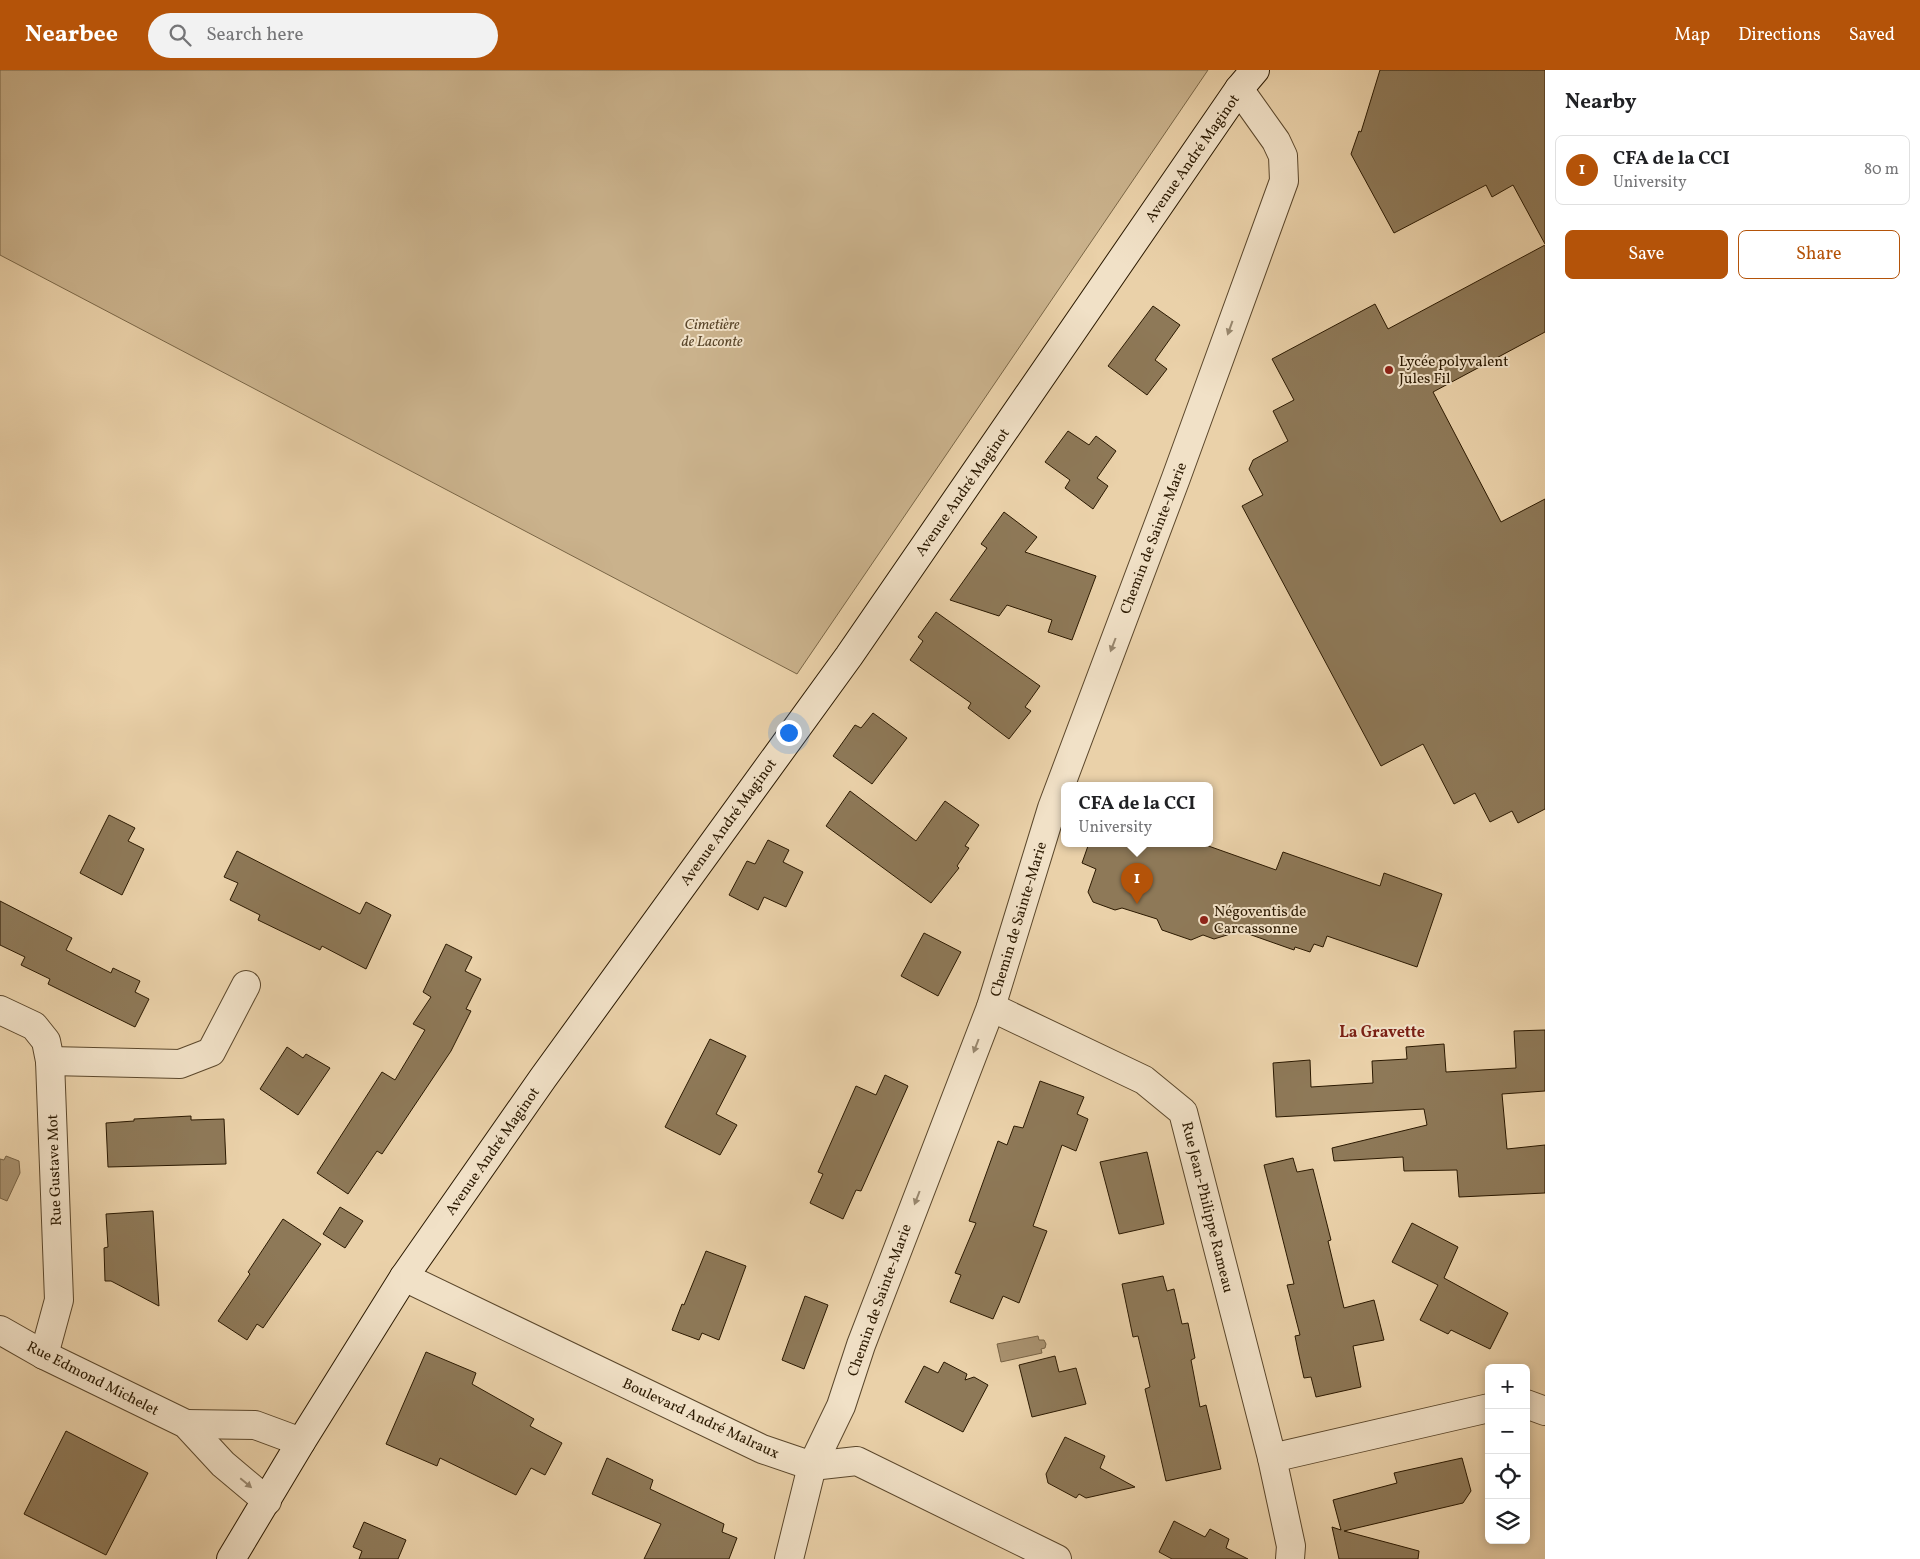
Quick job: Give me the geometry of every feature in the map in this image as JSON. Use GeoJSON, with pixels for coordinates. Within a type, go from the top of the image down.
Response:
{"type":"FeatureCollection","features":[{"type":"Feature","properties":{"kind":"street","name":"Chemin de Sainte-Marie"},"geometry":{"type":"LineString","coordinates":[[1062,782],[1284,181],[1283,156],[1247,80]]}},
{"type":"Feature","properties":{"kind":"street","name":"Avenue André Maginot"},"geometry":{"type":"LineString","coordinates":[[231,1559],[301,1442],[404,1277],[543,1078],[854,648],[1247,80]]}},
{"type":"Feature","properties":{"kind":"street","name":"Chemin de Sainte-Marie"},"geometry":{"type":"LineString","coordinates":[[789,1559],[812,1466],[841,1406],[860,1345],[991,1008],[1061,784]]}},
{"type":"Feature","properties":{"kind":"street"},"geometry":{"type":"LineString","coordinates":[[50,1062],[180,1064],[211,1052],[246,984]]}},
{"type":"Feature","properties":{"kind":"street","name":"Rue Jean-Philippe Rameau"},"geometry":{"type":"LineString","coordinates":[[991,1008],[1144,1080],[1183,1112],[1272,1458],[1291,1546],[1290,1559]]}},
{"type":"Feature","properties":{"kind":"street","name":"Rue Gustave Mot"},"geometry":{"type":"LineString","coordinates":[[0,1010],[34,1026],[46,1041],[50,1062],[59,1300],[44,1355]]}},
{"type":"Feature","properties":{"kind":"street","name":"Boulevard André Malraux"},"geometry":{"type":"LineString","coordinates":[[404,1277],[762,1449],[812,1466],[857,1461],[1057,1559]]}},
{"type":"Feature","properties":{"kind":"street","name":"Rue Edmond Michelet"},"geometry":{"type":"LineString","coordinates":[[0,1330],[44,1355],[186,1424],[223,1464],[267,1501]]}},
{"type":"Feature","properties":{"kind":"street"},"geometry":{"type":"LineString","coordinates":[[1530,1405],[1545,1411]]}},
{"type":"Feature","properties":{"kind":"street"},"geometry":{"type":"LineString","coordinates":[[1272,1458],[1485,1409]]}},
{"type":"Feature","properties":{"kind":"street","name":"Rue Edmond Michelet"},"geometry":{"type":"LineString","coordinates":[[186,1424],[254,1425],[301,1442]]}},
{"type":"Feature","properties":{"kind":"street"},"geometry":{"type":"LineString","coordinates":[[223,1464],[240,1426]]}},
{"type":"Feature","properties":{"kind":"green space","name":"Cimetière de Laconte"},"geometry":{"type":"Polygon","coordinates":[[[0,70],[1208,70],[797,674],[0,255],[0,70]]]}},
{"type":"Feature","properties":{"kind":"shaded area"},"geometry":{"type":"Polygon","coordinates":[[[6,1156],[19,1161],[20,1173],[7,1201],[0,1198],[0,1159],[4,1160],[6,1156]]]}},
{"type":"Feature","properties":{"kind":"shaded area"},"geometry":{"type":"Polygon","coordinates":[[[1038,1336],[1039,1340],[1044,1340],[1046,1344],[1045,1348],[1041,1349],[1042,1353],[1001,1362],[997,1344],[1038,1336]]]}},
{"type":"Feature","properties":{"kind":"building"},"geometry":{"type":"Polygon","coordinates":[[[1380,70],[1545,70],[1545,244],[1513,185],[1492,197],[1486,185],[1394,233],[1351,154],[1359,131],[1361,132],[1380,70]]]}},
{"type":"Feature","properties":{"kind":"building"},"geometry":{"type":"Polygon","coordinates":[[[1545,245],[1545,332],[1433,392],[1501,522],[1545,499],[1545,809],[1518,823],[1512,811],[1490,822],[1475,793],[1454,804],[1423,744],[1381,766],[1242,506],[1263,495],[1249,469],[1253,460],[1288,441],[1273,411],[1294,400],[1272,359],[1375,304],[1388,329],[1545,245]]]}},
{"type":"Feature","properties":{"kind":"building"},"geometry":{"type":"Polygon","coordinates":[[[1153,306],[1180,325],[1155,360],[1167,369],[1147,395],[1108,366],[1153,306]]]}},
{"type":"Feature","properties":{"kind":"building"},"geometry":{"type":"Polygon","coordinates":[[[1068,431],[1089,445],[1096,436],[1116,451],[1097,478],[1108,486],[1093,509],[1065,488],[1070,480],[1045,462],[1068,431]]]}},
{"type":"Feature","properties":{"kind":"building"},"geometry":{"type":"Polygon","coordinates":[[[1004,512],[1037,537],[1025,552],[1096,576],[1072,640],[1048,632],[1052,620],[1007,605],[999,616],[950,600],[987,548],[981,544],[1004,512]]]}},
{"type":"Feature","properties":{"kind":"building"},"geometry":{"type":"Polygon","coordinates":[[[936,612],[1040,686],[1025,707],[1031,711],[1009,739],[968,708],[971,703],[910,660],[923,641],[918,637],[936,612]]]}},
{"type":"Feature","properties":{"kind":"building"},"geometry":{"type":"Polygon","coordinates":[[[873,713],[907,738],[872,784],[833,756],[855,725],[861,728],[873,713]]]}},
{"type":"Feature","properties":{"kind":"building"},"geometry":{"type":"Polygon","coordinates":[[[850,791],[916,841],[945,801],[979,825],[965,846],[969,848],[957,866],[959,868],[931,903],[826,826],[850,791]]]}},
{"type":"Feature","properties":{"kind":"building"},"geometry":{"type":"Polygon","coordinates":[[[109,815],[135,828],[128,841],[144,849],[122,895],[80,873],[109,815]]]}},
{"type":"Feature","properties":{"kind":"building"},"geometry":{"type":"Polygon","coordinates":[[[768,840],[789,850],[783,862],[803,872],[786,907],[764,897],[758,910],[729,895],[747,861],[755,864],[768,840]]]}},
{"type":"Feature","properties":{"kind":"building"},"geometry":{"type":"Polygon","coordinates":[[[1088,847],[1211,847],[1276,870],[1283,852],[1380,886],[1384,873],[1442,894],[1417,967],[1327,936],[1323,947],[1314,944],[1310,952],[1295,947],[1294,950],[1240,931],[1214,939],[1203,935],[1191,940],[1162,930],[1157,919],[1122,908],[1115,910],[1093,902],[1088,892],[1096,869],[1082,863],[1088,847]]]}},
{"type":"Feature","properties":{"kind":"building"},"geometry":{"type":"Polygon","coordinates":[[[237,851],[360,914],[366,902],[391,915],[366,969],[322,946],[320,950],[258,920],[260,915],[230,900],[238,883],[224,877],[237,851]]]}},
{"type":"Feature","properties":{"kind":"building"},"geometry":{"type":"Polygon","coordinates":[[[0,901],[72,938],[66,950],[111,973],[113,968],[140,981],[135,992],[149,999],[135,1027],[48,984],[50,979],[21,965],[25,957],[0,945],[0,901]]]}},
{"type":"Feature","properties":{"kind":"building"},"geometry":{"type":"Polygon","coordinates":[[[924,933],[961,952],[938,996],[901,976],[924,933]]]}},
{"type":"Feature","properties":{"kind":"building"},"geometry":{"type":"Polygon","coordinates":[[[446,944],[472,957],[465,971],[481,979],[466,1009],[471,1011],[451,1051],[382,1154],[377,1151],[348,1194],[317,1173],[382,1072],[395,1080],[425,1030],[413,1024],[431,997],[423,992],[446,944]]]}},
{"type":"Feature","properties":{"kind":"building"},"geometry":{"type":"Polygon","coordinates":[[[1545,1030],[1545,1091],[1502,1094],[1507,1149],[1545,1145],[1545,1193],[1459,1197],[1457,1170],[1404,1171],[1403,1157],[1334,1161],[1332,1148],[1427,1125],[1424,1109],[1276,1117],[1273,1063],[1310,1060],[1311,1087],[1373,1083],[1372,1061],[1407,1059],[1406,1047],[1444,1044],[1446,1072],[1516,1068],[1514,1031],[1545,1030]]]}},
{"type":"Feature","properties":{"kind":"building"},"geometry":{"type":"Polygon","coordinates":[[[710,1039],[746,1056],[716,1114],[737,1125],[720,1155],[665,1127],[710,1039]]]}},
{"type":"Feature","properties":{"kind":"building"},"geometry":{"type":"Polygon","coordinates":[[[287,1047],[303,1058],[306,1054],[330,1068],[298,1115],[260,1089],[287,1047]]]}},
{"type":"Feature","properties":{"kind":"building"},"geometry":{"type":"Polygon","coordinates":[[[885,1075],[908,1086],[861,1191],[856,1190],[843,1219],[810,1203],[823,1174],[818,1172],[856,1086],[876,1095],[885,1075]]]}},
{"type":"Feature","properties":{"kind":"building"},"geometry":{"type":"Polygon","coordinates":[[[1040,1081],[1084,1097],[1077,1114],[1088,1119],[1076,1151],[1062,1145],[1033,1226],[1047,1231],[1019,1303],[1003,1296],[993,1319],[950,1302],[961,1275],[955,1273],[976,1223],[969,1221],[998,1141],[1007,1145],[1014,1126],[1023,1128],[1040,1081]]]}},
{"type":"Feature","properties":{"kind":"building"},"geometry":{"type":"Polygon","coordinates":[[[191,1116],[191,1120],[224,1119],[226,1164],[108,1167],[106,1123],[134,1121],[134,1119],[191,1116]]]}},
{"type":"Feature","properties":{"kind":"building"},"geometry":{"type":"Polygon","coordinates":[[[1147,1152],[1164,1224],[1119,1234],[1100,1162],[1147,1152]]]}},
{"type":"Feature","properties":{"kind":"building"},"geometry":{"type":"Polygon","coordinates":[[[1293,1158],[1297,1172],[1313,1169],[1331,1240],[1328,1241],[1344,1308],[1374,1300],[1384,1340],[1353,1346],[1361,1387],[1316,1397],[1311,1377],[1304,1378],[1295,1336],[1300,1335],[1287,1285],[1294,1284],[1264,1165],[1293,1158]]]}},
{"type":"Feature","properties":{"kind":"building"},"geometry":{"type":"Polygon","coordinates":[[[340,1207],[363,1221],[345,1248],[323,1234],[340,1207]]]}},
{"type":"Feature","properties":{"kind":"building"},"geometry":{"type":"Polygon","coordinates":[[[153,1211],[159,1306],[111,1281],[105,1281],[104,1248],[108,1247],[106,1214],[153,1211]]]}},
{"type":"Feature","properties":{"kind":"building"},"geometry":{"type":"Polygon","coordinates":[[[283,1219],[321,1244],[263,1328],[257,1324],[247,1340],[218,1321],[250,1274],[248,1272],[283,1219]]]}},
{"type":"Feature","properties":{"kind":"building"},"geometry":{"type":"Polygon","coordinates":[[[1412,1223],[1458,1247],[1444,1278],[1508,1313],[1490,1349],[1451,1330],[1448,1334],[1420,1320],[1438,1285],[1392,1262],[1412,1223]]]}},
{"type":"Feature","properties":{"kind":"building"},"geometry":{"type":"Polygon","coordinates":[[[706,1251],[746,1266],[719,1340],[702,1333],[699,1340],[672,1330],[706,1251]]]}},
{"type":"Feature","properties":{"kind":"building"},"geometry":{"type":"Polygon","coordinates":[[[1163,1276],[1167,1291],[1174,1289],[1182,1324],[1188,1323],[1195,1358],[1191,1360],[1200,1407],[1206,1405],[1221,1469],[1166,1481],[1145,1389],[1150,1387],[1138,1336],[1133,1337],[1122,1284],[1163,1276]]]}},
{"type":"Feature","properties":{"kind":"building"},"geometry":{"type":"Polygon","coordinates":[[[805,1296],[828,1305],[804,1369],[782,1360],[805,1296]]]}},
{"type":"Feature","properties":{"kind":"building"},"geometry":{"type":"Polygon","coordinates":[[[426,1352],[476,1373],[472,1384],[534,1419],[530,1426],[562,1443],[545,1475],[531,1468],[516,1495],[440,1458],[437,1466],[386,1444],[426,1352]]]}},
{"type":"Feature","properties":{"kind":"building"},"geometry":{"type":"Polygon","coordinates":[[[1055,1356],[1059,1372],[1076,1368],[1086,1404],[1032,1417],[1019,1365],[1055,1356]]]}},
{"type":"Feature","properties":{"kind":"building"},"geometry":{"type":"Polygon","coordinates":[[[944,1362],[967,1374],[965,1380],[974,1377],[988,1385],[963,1432],[905,1402],[924,1366],[938,1373],[944,1362]]]}},
{"type":"Feature","properties":{"kind":"building"},"geometry":{"type":"Polygon","coordinates":[[[66,1431],[148,1473],[106,1555],[24,1514],[66,1431]]]}},
{"type":"Feature","properties":{"kind":"building"},"geometry":{"type":"Polygon","coordinates":[[[1065,1437],[1105,1456],[1100,1468],[1135,1487],[1086,1498],[1079,1494],[1076,1498],[1048,1483],[1046,1474],[1065,1437]]]}},
{"type":"Feature","properties":{"kind":"building"},"geometry":{"type":"Polygon","coordinates":[[[607,1458],[653,1480],[650,1489],[724,1524],[722,1532],[737,1538],[729,1559],[644,1559],[661,1524],[592,1494],[607,1458]]]}},
{"type":"Feature","properties":{"kind":"building"},"geometry":{"type":"Polygon","coordinates":[[[1462,1458],[1471,1491],[1463,1503],[1344,1531],[1419,1551],[1418,1559],[1339,1559],[1332,1527],[1341,1530],[1333,1500],[1397,1483],[1394,1473],[1462,1458]]]}},
{"type":"Feature","properties":{"kind":"building"},"geometry":{"type":"Polygon","coordinates":[[[1174,1521],[1205,1537],[1210,1529],[1229,1539],[1226,1548],[1248,1559],[1172,1559],[1159,1552],[1174,1521]]]}},
{"type":"Feature","properties":{"kind":"building"},"geometry":{"type":"Polygon","coordinates":[[[364,1522],[406,1540],[398,1559],[359,1559],[362,1551],[353,1547],[364,1522]]]}},
{"type":"Feature","properties":{"kind":"place","name":"Lycée polyvalent Jules Fil"},"geometry":{"type":"Point","coordinates":[1389,370]}},
{"type":"Feature","properties":{"kind":"place","name":"CFA de la CCI"},"geometry":{"type":"Point","coordinates":[1137,904]}},
{"type":"Feature","properties":{"kind":"place","name":"Négoventis de Carcassonne"},"geometry":{"type":"Point","coordinates":[1204,920]}},
{"type":"Feature","properties":{"kind":"district","name":"La Gravette"},"geometry":{"type":"Point","coordinates":[1382,1031]}}]}
